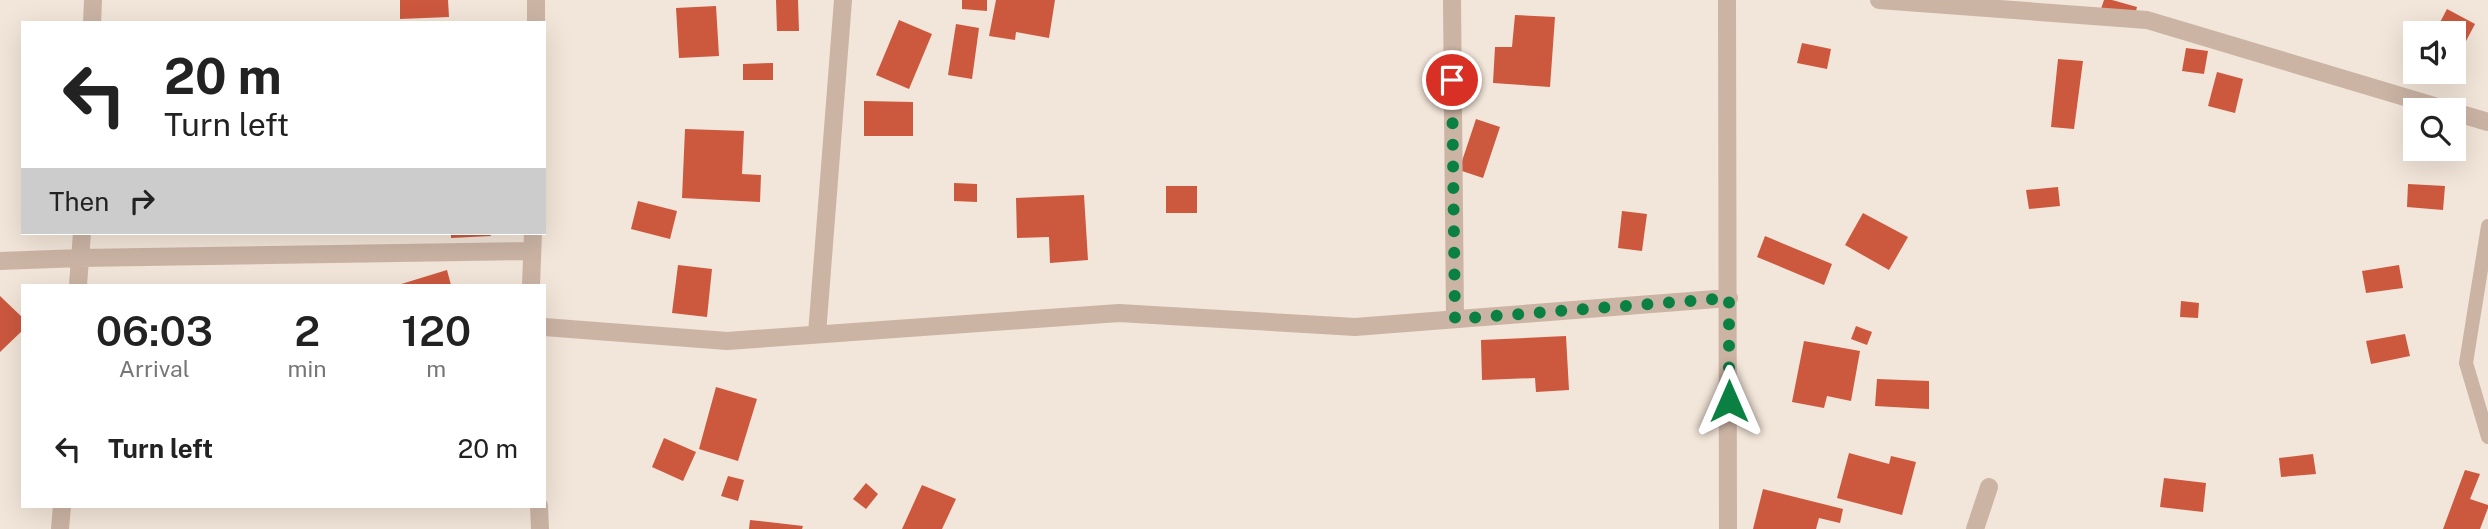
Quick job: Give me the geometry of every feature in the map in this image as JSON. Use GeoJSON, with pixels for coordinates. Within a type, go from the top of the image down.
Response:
{"type":"FeatureCollection","features":[{"type":"Feature","properties":{"kind":"street"},"geometry":{"type":"LineString","coordinates":[[92,21],[93,0]]}},
{"type":"Feature","properties":{"kind":"street"},"geometry":{"type":"LineString","coordinates":[[536,0],[536,21]]}},
{"type":"Feature","properties":{"kind":"street"},"geometry":{"type":"LineString","coordinates":[[817,334],[843,0]]}},
{"type":"Feature","properties":{"kind":"street"},"geometry":{"type":"LineString","coordinates":[[1452,0],[1455,319]]}},
{"type":"Feature","properties":{"kind":"street"},"geometry":{"type":"LineString","coordinates":[[1727,0],[1728,529]]}},
{"type":"Feature","properties":{"kind":"street"},"geometry":{"type":"LineString","coordinates":[[1879,0],[2147,20],[2408,98]]}},
{"type":"Feature","properties":{"kind":"street"},"geometry":{"type":"LineString","coordinates":[[2466,116],[2488,122]]}},
{"type":"Feature","properties":{"kind":"street"},"geometry":{"type":"LineString","coordinates":[[78,284],[82,235]]}},
{"type":"Feature","properties":{"kind":"street"},"geometry":{"type":"LineString","coordinates":[[531,284],[533,235]]}},
{"type":"Feature","properties":{"kind":"street"},"geometry":{"type":"LineString","coordinates":[[0,261],[532,251]]}},
{"type":"Feature","properties":{"kind":"street"},"geometry":{"type":"LineString","coordinates":[[546,327],[727,341],[1119,313],[1354,327],[1729,298]]}},
{"type":"Feature","properties":{"kind":"street"},"geometry":{"type":"LineString","coordinates":[[1975,529],[1989,487]]}},
{"type":"Feature","properties":{"kind":"street"},"geometry":{"type":"LineString","coordinates":[[60,529],[62,508]]}},
{"type":"Feature","properties":{"kind":"street"},"geometry":{"type":"LineString","coordinates":[[539,508],[540,529]]}},
{"type":"Feature","properties":{"kind":"lane"},"geometry":{"type":"LineString","coordinates":[[2488,226],[2466,363],[2488,437]]}},
{"type":"Feature","properties":{"kind":"building"},"geometry":{"type":"Polygon","coordinates":[[[400,0],[448,0],[449,17],[400,19],[400,0]]]}},
{"type":"Feature","properties":{"kind":"building"},"geometry":{"type":"Polygon","coordinates":[[[776,0],[798,0],[799,31],[777,31],[776,0]]]}},
{"type":"Feature","properties":{"kind":"building"},"geometry":{"type":"Polygon","coordinates":[[[962,0],[987,0],[987,11],[962,9],[962,0]]]}},
{"type":"Feature","properties":{"kind":"building"},"geometry":{"type":"Polygon","coordinates":[[[996,0],[1055,0],[1049,38],[1016,32],[1015,40],[989,36],[996,0]]]}},
{"type":"Feature","properties":{"kind":"building"},"geometry":{"type":"Polygon","coordinates":[[[2104,0],[2137,7],[2133,22],[2100,12],[2104,0]]]}},
{"type":"Feature","properties":{"kind":"building"},"geometry":{"type":"Polygon","coordinates":[[[716,6],[719,56],[679,58],[676,8],[716,6]]]}},
{"type":"Feature","properties":{"kind":"building"},"geometry":{"type":"Polygon","coordinates":[[[2447,9],[2475,24],[2466,41],[2466,21],[2441,21],[2447,9]]]}},
{"type":"Feature","properties":{"kind":"building"},"geometry":{"type":"Polygon","coordinates":[[[1515,15],[1555,17],[1550,87],[1493,83],[1495,47],[1512,47],[1515,15]]]}},
{"type":"Feature","properties":{"kind":"building"},"geometry":{"type":"Polygon","coordinates":[[[899,20],[932,34],[909,89],[876,75],[899,20]]]}},
{"type":"Feature","properties":{"kind":"building"},"geometry":{"type":"Polygon","coordinates":[[[956,24],[979,28],[972,79],[948,75],[956,24]]]}},
{"type":"Feature","properties":{"kind":"building"},"geometry":{"type":"Polygon","coordinates":[[[1802,43],[1831,49],[1827,69],[1797,63],[1802,43]]]}},
{"type":"Feature","properties":{"kind":"building"},"geometry":{"type":"Polygon","coordinates":[[[2186,48],[2208,51],[2204,74],[2182,71],[2186,48]]]}},
{"type":"Feature","properties":{"kind":"building"},"geometry":{"type":"Polygon","coordinates":[[[2058,59],[2083,61],[2074,129],[2051,127],[2058,59]]]}},
{"type":"Feature","properties":{"kind":"building"},"geometry":{"type":"Polygon","coordinates":[[[773,63],[773,80],[743,80],[743,64],[773,63]]]}},
{"type":"Feature","properties":{"kind":"building"},"geometry":{"type":"Polygon","coordinates":[[[2217,72],[2243,79],[2235,113],[2208,106],[2217,72]]]}},
{"type":"Feature","properties":{"kind":"building"},"geometry":{"type":"Polygon","coordinates":[[[864,101],[913,102],[913,136],[864,136],[864,101]]]}},
{"type":"Feature","properties":{"kind":"building"},"geometry":{"type":"Polygon","coordinates":[[[1476,119],[1500,127],[1483,178],[1459,170],[1476,119]]]}},
{"type":"Feature","properties":{"kind":"building"},"geometry":{"type":"Polygon","coordinates":[[[685,129],[744,131],[742,174],[761,175],[760,202],[682,198],[685,129]]]}},
{"type":"Feature","properties":{"kind":"building"},"geometry":{"type":"Polygon","coordinates":[[[954,183],[977,184],[977,202],[954,201],[954,183]]]}},
{"type":"Feature","properties":{"kind":"building"},"geometry":{"type":"Polygon","coordinates":[[[2408,184],[2445,186],[2443,210],[2407,207],[2408,184]]]}},
{"type":"Feature","properties":{"kind":"building"},"geometry":{"type":"Polygon","coordinates":[[[1166,186],[1197,186],[1197,213],[1166,213],[1166,186]]]}},
{"type":"Feature","properties":{"kind":"building"},"geometry":{"type":"Polygon","coordinates":[[[2058,187],[2060,206],[2029,209],[2026,190],[2058,187]]]}},
{"type":"Feature","properties":{"kind":"building"},"geometry":{"type":"Polygon","coordinates":[[[1084,195],[1088,260],[1050,263],[1049,237],[1017,238],[1016,198],[1084,195]]]}},
{"type":"Feature","properties":{"kind":"building"},"geometry":{"type":"Polygon","coordinates":[[[638,201],[677,211],[670,239],[631,229],[638,201]]]}},
{"type":"Feature","properties":{"kind":"building"},"geometry":{"type":"Polygon","coordinates":[[[1622,211],[1647,214],[1642,251],[1618,248],[1622,211]]]}},
{"type":"Feature","properties":{"kind":"building"},"geometry":{"type":"Polygon","coordinates":[[[1863,213],[1908,237],[1889,270],[1845,245],[1863,213]]]}},
{"type":"Feature","properties":{"kind":"building"},"geometry":{"type":"Polygon","coordinates":[[[451,235],[491,236],[451,238],[451,235]]]}},
{"type":"Feature","properties":{"kind":"building"},"geometry":{"type":"Polygon","coordinates":[[[1765,236],[1832,264],[1824,285],[1757,257],[1765,236]]]}},
{"type":"Feature","properties":{"kind":"building"},"geometry":{"type":"Polygon","coordinates":[[[678,265],[712,269],[707,317],[672,313],[678,265]]]}},
{"type":"Feature","properties":{"kind":"building"},"geometry":{"type":"Polygon","coordinates":[[[2399,265],[2403,288],[2366,293],[2362,271],[2399,265]]]}},
{"type":"Feature","properties":{"kind":"building"},"geometry":{"type":"Polygon","coordinates":[[[447,270],[451,284],[401,284],[447,270]]]}},
{"type":"Feature","properties":{"kind":"building"},"geometry":{"type":"Polygon","coordinates":[[[0,296],[21,316],[21,332],[0,352],[0,296]]]}},
{"type":"Feature","properties":{"kind":"building"},"geometry":{"type":"Polygon","coordinates":[[[2181,301],[2199,303],[2198,318],[2180,317],[2181,301]]]}},
{"type":"Feature","properties":{"kind":"building"},"geometry":{"type":"Polygon","coordinates":[[[1856,326],[1872,332],[1867,345],[1851,339],[1856,326]]]}},
{"type":"Feature","properties":{"kind":"building"},"geometry":{"type":"Polygon","coordinates":[[[2405,334],[2410,356],[2371,364],[2366,341],[2405,334]]]}},
{"type":"Feature","properties":{"kind":"building"},"geometry":{"type":"Polygon","coordinates":[[[1566,336],[1569,390],[1536,392],[1535,378],[1482,380],[1481,340],[1566,336]]]}},
{"type":"Feature","properties":{"kind":"building"},"geometry":{"type":"Polygon","coordinates":[[[1804,341],[1860,351],[1851,401],[1827,396],[1824,408],[1792,402],[1804,341]]]}},
{"type":"Feature","properties":{"kind":"building"},"geometry":{"type":"Polygon","coordinates":[[[1877,379],[1929,381],[1929,409],[1875,406],[1877,379]]]}},
{"type":"Feature","properties":{"kind":"building"},"geometry":{"type":"Polygon","coordinates":[[[716,387],[757,399],[738,461],[699,449],[716,387]]]}},
{"type":"Feature","properties":{"kind":"building"},"geometry":{"type":"Polygon","coordinates":[[[664,438],[696,452],[683,481],[652,467],[664,438]]]}},
{"type":"Feature","properties":{"kind":"building"},"geometry":{"type":"Polygon","coordinates":[[[1849,453],[1889,464],[1891,456],[1916,462],[1902,515],[1837,498],[1849,453]]]}},
{"type":"Feature","properties":{"kind":"building"},"geometry":{"type":"Polygon","coordinates":[[[2313,454],[2316,474],[2281,477],[2279,458],[2313,454]]]}},
{"type":"Feature","properties":{"kind":"building"},"geometry":{"type":"Polygon","coordinates":[[[2465,470],[2480,474],[2470,499],[2488,505],[2488,508],[2480,529],[2443,529],[2465,470]]]}},
{"type":"Feature","properties":{"kind":"building"},"geometry":{"type":"Polygon","coordinates":[[[728,476],[744,480],[738,501],[721,496],[728,476]]]}},
{"type":"Feature","properties":{"kind":"building"},"geometry":{"type":"Polygon","coordinates":[[[2164,478],[2206,483],[2203,512],[2160,507],[2164,478]]]}},
{"type":"Feature","properties":{"kind":"building"},"geometry":{"type":"Polygon","coordinates":[[[866,483],[878,494],[866,509],[853,499],[866,483]]]}},
{"type":"Feature","properties":{"kind":"building"},"geometry":{"type":"Polygon","coordinates":[[[922,485],[956,499],[942,529],[902,529],[922,485]]]}},
{"type":"Feature","properties":{"kind":"building"},"geometry":{"type":"Polygon","coordinates":[[[1763,489],[1843,509],[1840,523],[1819,518],[1816,529],[1753,529],[1763,489]]]}},
{"type":"Feature","properties":{"kind":"building"},"geometry":{"type":"Polygon","coordinates":[[[750,520],[803,526],[802,529],[749,529],[750,520]]]}},
{"type":"Feature","properties":{"kind":"route"},"geometry":{"type":"LineString","coordinates":[[1452,80],[1455,319],[1729,298],[1729,401]]}}]}
